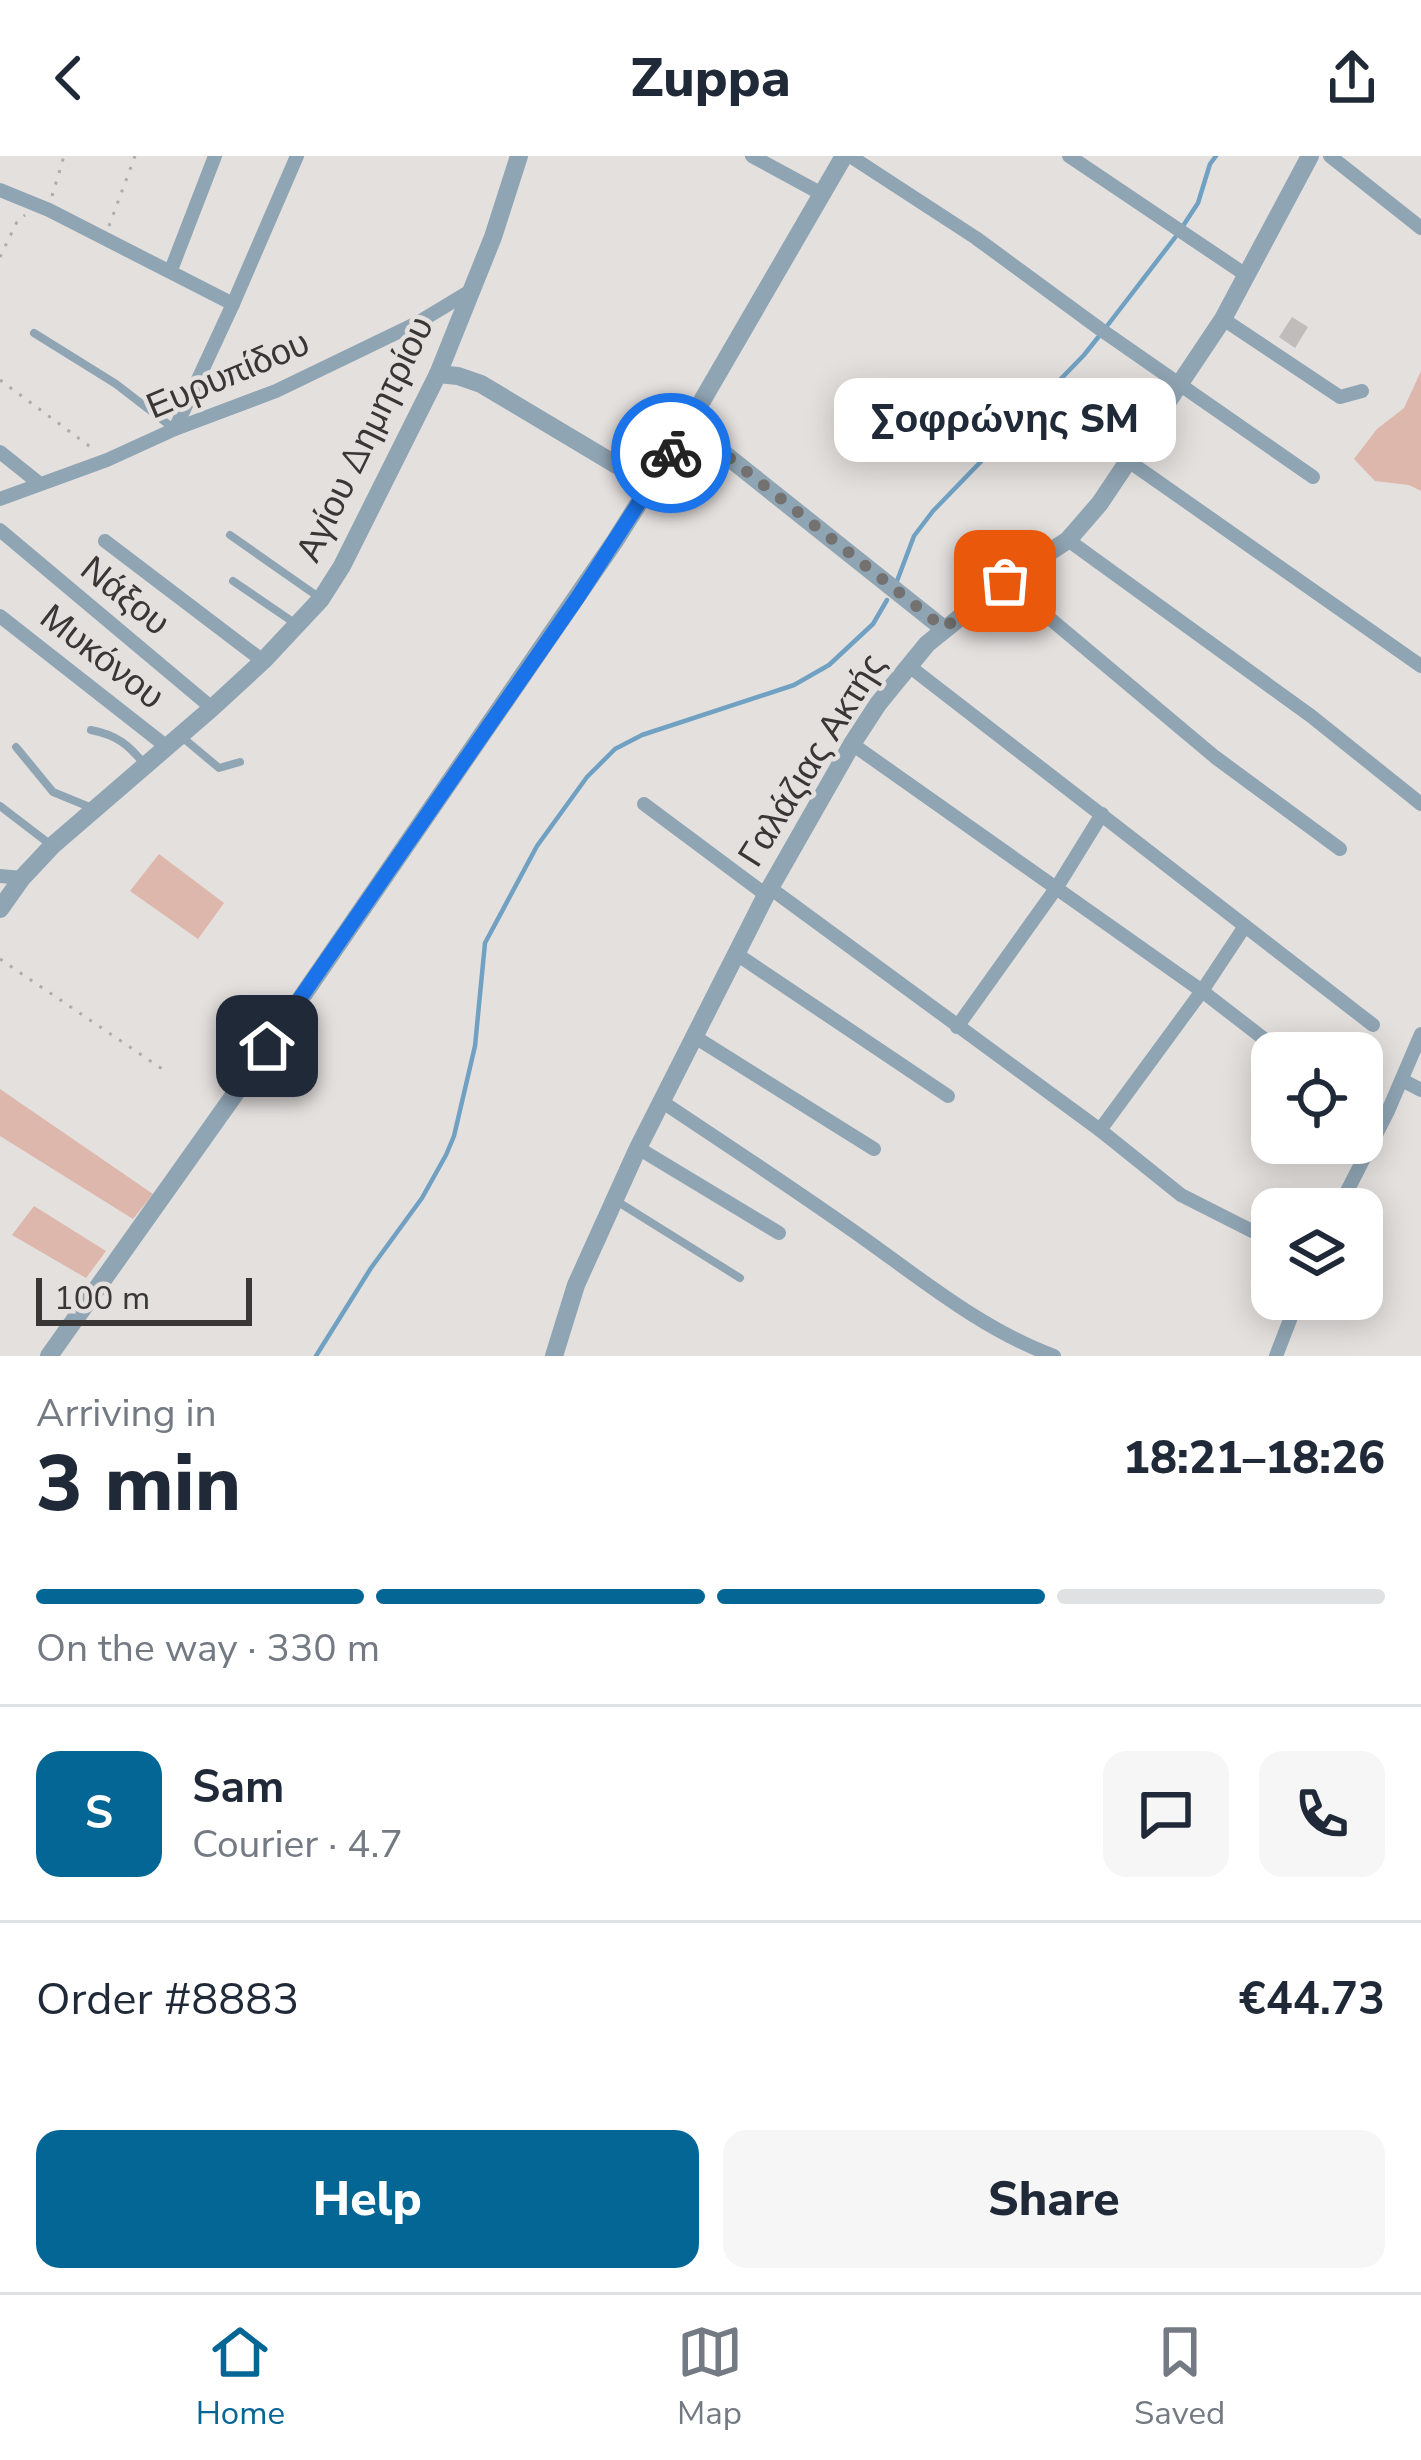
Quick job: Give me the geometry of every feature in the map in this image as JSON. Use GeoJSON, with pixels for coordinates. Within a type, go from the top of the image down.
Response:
{"type":"FeatureCollection","features":[{"type":"Feature","properties":{"kind":"street"},"geometry":{"type":"LineString","coordinates":[[171,270],[215,156]]}},
{"type":"Feature","properties":{"kind":"street"},"geometry":{"type":"LineString","coordinates":[[175,429],[297,156]]}},
{"type":"Feature","properties":{"kind":"street","name":"Αγίου Δημητρίου"},"geometry":{"type":"LineString","coordinates":[[0,909],[52,846],[212,708],[321,599],[343,566],[438,374],[493,237],[519,156]]}},
{"type":"Feature","properties":{"kind":"street"},"geometry":{"type":"LineString","coordinates":[[752,156],[822,194]]}},
{"type":"Feature","properties":{"kind":"street"},"geometry":{"type":"LineString","coordinates":[[49,1356],[578,597],[688,425],[847,156],[976,238],[1313,477]]}},
{"type":"Feature","properties":{"kind":"street"},"geometry":{"type":"LineString","coordinates":[[1070,156],[1246,275]]}},
{"type":"Feature","properties":{"kind":"street","name":"Γαλάζιας Ακτής"},"geometry":{"type":"LineString","coordinates":[[554,1356],[566,1312],[638,1148],[768,891],[852,744],[927,644],[1005,581],[1068,540],[1100,503],[1223,319],[1310,156]]}},
{"type":"Feature","properties":{"kind":"street"},"geometry":{"type":"LineString","coordinates":[[1330,156],[1421,227]]}},
{"type":"Feature","properties":{"kind":"street"},"geometry":{"type":"LineString","coordinates":[[0,190],[233,304]]}},
{"type":"Feature","properties":{"kind":"street","name":"Ευρυπίδου"},"geometry":{"type":"LineString","coordinates":[[0,500],[276,391],[419,322],[472,290]]}},
{"type":"Feature","properties":{"kind":"street"},"geometry":{"type":"LineString","coordinates":[[1223,319],[1340,398],[1362,391]]}},
{"type":"Feature","properties":{"kind":"street"},"geometry":{"type":"LineString","coordinates":[[438,374],[481,384],[650,485]]}},
{"type":"Feature","properties":{"kind":"street"},"geometry":{"type":"LineString","coordinates":[[688,425],[944,628]]}},
{"type":"Feature","properties":{"kind":"street"},"geometry":{"type":"LineString","coordinates":[[0,452],[40,484]]}},
{"type":"Feature","properties":{"kind":"street"},"geometry":{"type":"LineString","coordinates":[[1127,460],[1421,667]]}},
{"type":"Feature","properties":{"kind":"street","name":"Νάξου"},"geometry":{"type":"LineString","coordinates":[[0,530],[212,708]]}},
{"type":"Feature","properties":{"kind":"street"},"geometry":{"type":"LineString","coordinates":[[1068,540],[1311,716],[1421,804]]}},
{"type":"Feature","properties":{"kind":"street"},"geometry":{"type":"LineString","coordinates":[[105,541],[262,661]]}},
{"type":"Feature","properties":{"kind":"street"},"geometry":{"type":"LineString","coordinates":[[1005,581],[1214,757],[1340,849]]}},
{"type":"Feature","properties":{"kind":"street","name":"Μυκόνου"},"geometry":{"type":"LineString","coordinates":[[0,616],[174,741]]}},
{"type":"Feature","properties":{"kind":"street"},"geometry":{"type":"LineString","coordinates":[[909,666],[1372,1025]]}},
{"type":"Feature","properties":{"kind":"street"},"geometry":{"type":"LineString","coordinates":[[852,744],[1256,1032]]}},
{"type":"Feature","properties":{"kind":"street"},"geometry":{"type":"LineString","coordinates":[[644,804],[1100,1130],[1181,1195],[1251,1230]]}},
{"type":"Feature","properties":{"kind":"street"},"geometry":{"type":"LineString","coordinates":[[957,1027],[1057,887],[1102,814]]}},
{"type":"Feature","properties":{"kind":"street"},"geometry":{"type":"LineString","coordinates":[[0,876],[22,878]]}},
{"type":"Feature","properties":{"kind":"street"},"geometry":{"type":"LineString","coordinates":[[1100,1130],[1244,926]]}},
{"type":"Feature","properties":{"kind":"street"},"geometry":{"type":"LineString","coordinates":[[738,955],[948,1096]]}},
{"type":"Feature","properties":{"kind":"street"},"geometry":{"type":"LineString","coordinates":[[1348,1188],[1421,1034]]}},
{"type":"Feature","properties":{"kind":"street"},"geometry":{"type":"LineString","coordinates":[[694,1037],[874,1150]]}},
{"type":"Feature","properties":{"kind":"street"},"geometry":{"type":"LineString","coordinates":[[1402,1080],[1421,1090]]}},
{"type":"Feature","properties":{"kind":"street"},"geometry":{"type":"LineString","coordinates":[[661,1101],[956,1303],[1020,1344],[1054,1356]]}},
{"type":"Feature","properties":{"kind":"street"},"geometry":{"type":"LineString","coordinates":[[638,1148],[779,1233]]}},
{"type":"Feature","properties":{"kind":"street"},"geometry":{"type":"LineString","coordinates":[[1276,1356],[1290,1320]]}},
{"type":"Feature","properties":{"kind":"lane"},"geometry":{"type":"LineString","coordinates":[[34,333],[116,384],[175,429]]}},
{"type":"Feature","properties":{"kind":"lane"},"geometry":{"type":"LineString","coordinates":[[230,535],[321,599]]}},
{"type":"Feature","properties":{"kind":"lane"},"geometry":{"type":"LineString","coordinates":[[233,581],[297,625]]}},
{"type":"Feature","properties":{"kind":"lane"},"geometry":{"type":"LineString","coordinates":[[91,730],[109,733],[127,744],[146,766]]}},
{"type":"Feature","properties":{"kind":"lane"},"geometry":{"type":"LineString","coordinates":[[174,741],[218,768],[240,762]]}},
{"type":"Feature","properties":{"kind":"lane"},"geometry":{"type":"LineString","coordinates":[[16,747],[53,792],[93,809]]}},
{"type":"Feature","properties":{"kind":"lane"},"geometry":{"type":"LineString","coordinates":[[0,806],[52,846]]}},
{"type":"Feature","properties":{"kind":"lane"},"geometry":{"type":"LineString","coordinates":[[614,1199],[740,1278]]}},
{"type":"Feature","properties":{"kind":"path"},"geometry":{"type":"LineString","coordinates":[[0,257],[17,222],[42,207],[64,156]]}},
{"type":"Feature","properties":{"kind":"path"},"geometry":{"type":"LineString","coordinates":[[106,239],[135,156]]}},
{"type":"Feature","properties":{"kind":"path"},"geometry":{"type":"LineString","coordinates":[[0,380],[107,460]]}},
{"type":"Feature","properties":{"kind":"path"},"geometry":{"type":"LineString","coordinates":[[0,959],[168,1072]]}},
{"type":"Feature","properties":{"kind":"shaded area"},"geometry":{"type":"Polygon","coordinates":[[[1421,371],[1421,491],[1375,481],[1354,459],[1377,429],[1404,408],[1421,371]]]}},
{"type":"Feature","properties":{"kind":"shaded area"},"geometry":{"type":"Polygon","coordinates":[[[159,854],[224,903],[198,939],[130,891],[159,854]]]}},
{"type":"Feature","properties":{"kind":"shaded area"},"geometry":{"type":"Polygon","coordinates":[[[0,1089],[153,1194],[133,1219],[0,1136],[0,1089]]]}},
{"type":"Feature","properties":{"kind":"shaded area"},"geometry":{"type":"Polygon","coordinates":[[[34,1206],[106,1251],[86,1278],[12,1235],[34,1206]]]}},
{"type":"Feature","properties":{"kind":"building"},"geometry":{"type":"Polygon","coordinates":[[[1292,317],[1308,327],[1295,348],[1279,337],[1292,317]]]}},
{"type":"Feature","properties":{"kind":"waterway"},"geometry":{"type":"LineString","coordinates":[[1183,226],[1198,203],[1216,156]]}},
{"type":"Feature","properties":{"kind":"waterway"},"geometry":{"type":"LineString","coordinates":[[1107,326],[1177,235]]}},
{"type":"Feature","properties":{"kind":"waterway"},"geometry":{"type":"LineString","coordinates":[[897,581],[914,536],[933,511],[1100,335]]}},
{"type":"Feature","properties":{"kind":"waterway"},"geometry":{"type":"LineString","coordinates":[[316,1356],[446,1155],[475,1046],[485,943],[537,846],[587,777],[615,749],[642,735],[794,685],[829,665],[873,624],[887,600]]}},
{"type":"Feature","properties":{"kind":"way so far"},"geometry":{"type":"LineString","coordinates":[[671,453],[688,425],[944,628],[1005,581]]}},
{"type":"Feature","properties":{"kind":"place","name":"Σοφρώνης SM"},"geometry":{"type":"Point","coordinates":[1005,581]}},
{"type":"Feature","properties":{"kind":"route"},"geometry":{"type":"LineString","coordinates":[[267,1046],[578,597],[671,453]]}}]}
